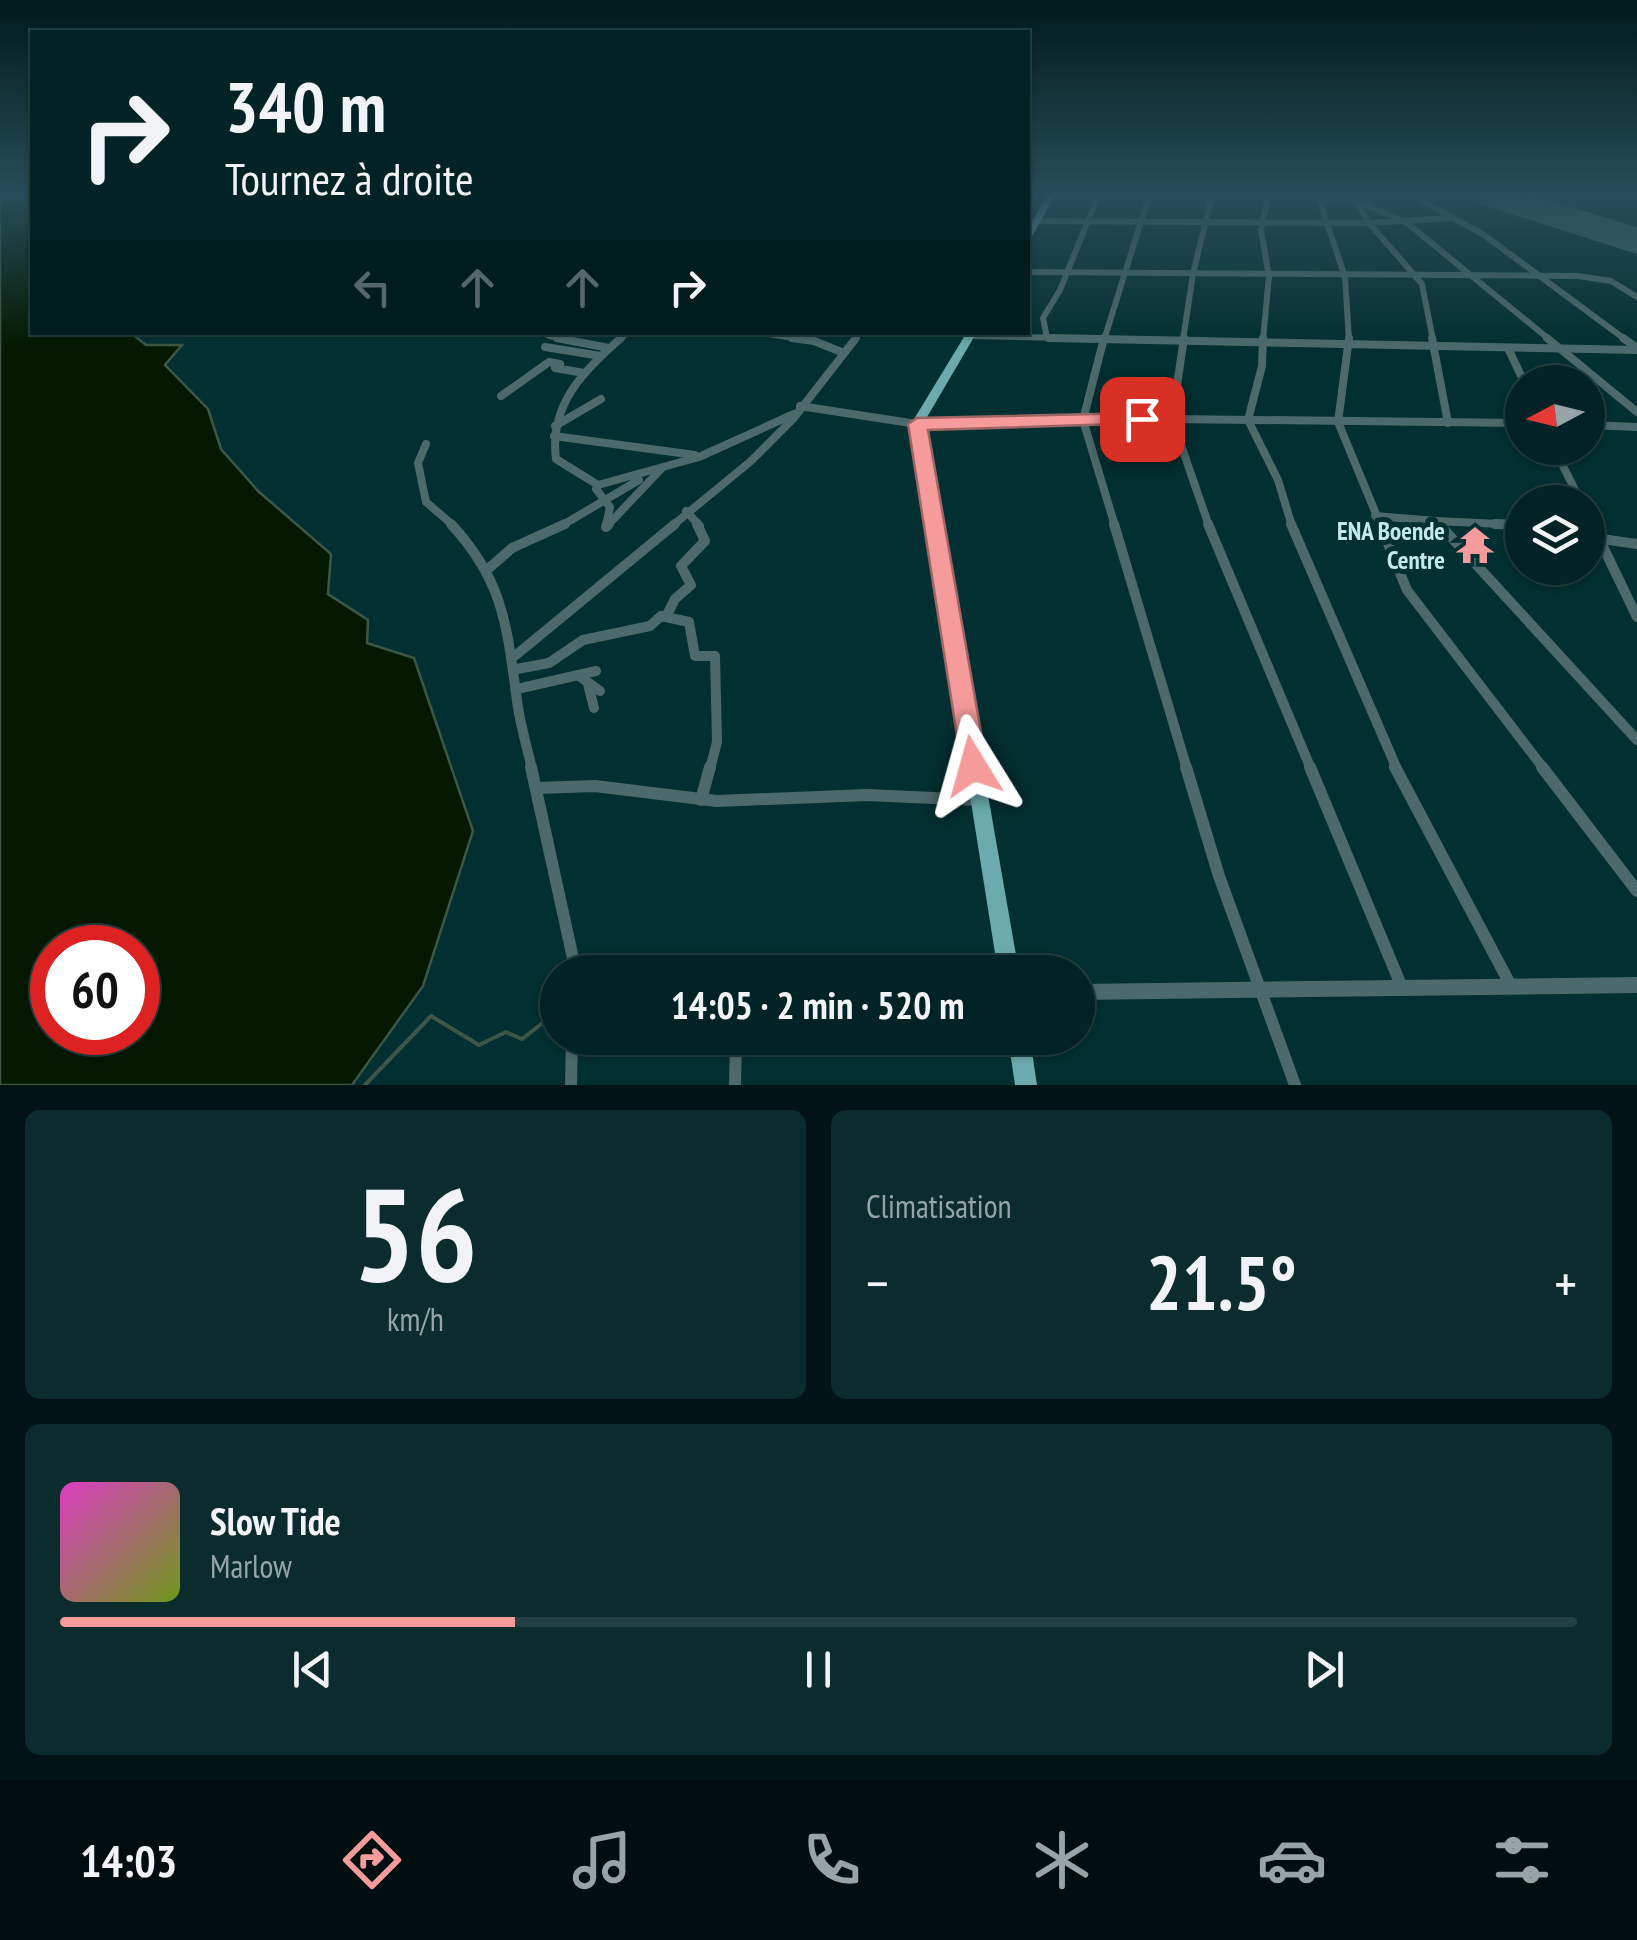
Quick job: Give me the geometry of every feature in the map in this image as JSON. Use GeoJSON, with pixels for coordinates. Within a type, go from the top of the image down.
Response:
{"type":"FeatureCollection","features":[{"type":"Feature","properties":{"kind":"main road"},"geometry":{"type":"LineString","coordinates":[[970,335],[917,424],[1006,955]]}},
{"type":"Feature","properties":{"kind":"main road"},"geometry":{"type":"LineString","coordinates":[[1022,1055],[1026,1085]]}},
{"type":"Feature","properties":{"kind":"street"},"geometry":{"type":"LineString","coordinates":[[1046,338],[1043,318],[1076,247]]}},
{"type":"Feature","properties":{"kind":"street"},"geometry":{"type":"LineString","coordinates":[[1133,247],[1083,420],[1219,876],[1295,1085]]}},
{"type":"Feature","properties":{"kind":"street"},"geometry":{"type":"LineString","coordinates":[[1200,247],[1172,419],[1201,506],[1401,985]]}},
{"type":"Feature","properties":{"kind":"street"},"geometry":{"type":"LineString","coordinates":[[1265,247],[1269,276],[1260,380],[1248,420],[1278,480],[1298,545],[1394,764],[1510,984]]}},
{"type":"Feature","properties":{"kind":"street"},"geometry":{"type":"LineString","coordinates":[[1334,247],[1345,277],[1349,343],[1338,422],[1407,590],[1637,890]]}},
{"type":"Feature","properties":{"kind":"street"},"geometry":{"type":"LineString","coordinates":[[1391,247],[1422,284],[1448,422]]}},
{"type":"Feature","properties":{"kind":"street"},"geometry":{"type":"LineString","coordinates":[[1435,247],[1637,412]]}},
{"type":"Feature","properties":{"kind":"street"},"geometry":{"type":"LineString","coordinates":[[1497,247],[1637,349]]}},
{"type":"Feature","properties":{"kind":"street"},"geometry":{"type":"LineString","coordinates":[[1030,272],[1345,277],[1540,275],[1600,278],[1637,297]]}},
{"type":"Feature","properties":{"kind":"street"},"geometry":{"type":"LineString","coordinates":[[624,335],[569,392],[554,431],[556,460],[598,485],[702,455],[799,409],[917,424],[1172,419],[1505,423]]}},
{"type":"Feature","properties":{"kind":"street"},"geometry":{"type":"LineString","coordinates":[[774,335],[814,341],[844,353]]}},
{"type":"Feature","properties":{"kind":"street"},"geometry":{"type":"LineString","coordinates":[[516,654],[751,461],[799,409],[858,335]]}},
{"type":"Feature","properties":{"kind":"street"},"geometry":{"type":"LineString","coordinates":[[990,335],[1637,349]]}},
{"type":"Feature","properties":{"kind":"street"},"geometry":{"type":"LineString","coordinates":[[549,336],[609,348]]}},
{"type":"Feature","properties":{"kind":"street"},"geometry":{"type":"LineString","coordinates":[[545,347],[601,356]]}},
{"type":"Feature","properties":{"kind":"street"},"geometry":{"type":"LineString","coordinates":[[1508,348],[1516,365]]}},
{"type":"Feature","properties":{"kind":"street"},"geometry":{"type":"LineString","coordinates":[[500,396],[549,362],[560,364],[554,368],[584,373]]}},
{"type":"Feature","properties":{"kind":"street"},"geometry":{"type":"LineString","coordinates":[[554,431],[578,409],[602,400]]}},
{"type":"Feature","properties":{"kind":"street"},"geometry":{"type":"LineString","coordinates":[[1605,426],[1637,427]]}},
{"type":"Feature","properties":{"kind":"street"},"geometry":{"type":"LineString","coordinates":[[554,431],[702,455]]}},
{"type":"Feature","properties":{"kind":"street"},"geometry":{"type":"LineString","coordinates":[[426,444],[418,463],[426,502],[453,522],[488,569],[501,594],[516,654],[517,689],[572,955]]}},
{"type":"Feature","properties":{"kind":"street"},"geometry":{"type":"LineString","coordinates":[[598,485],[596,488],[610,508],[606,526],[658,470]]}},
{"type":"Feature","properties":{"kind":"street"},"geometry":{"type":"LineString","coordinates":[[488,569],[512,548],[543,537],[658,470]]}},
{"type":"Feature","properties":{"kind":"street"},"geometry":{"type":"LineString","coordinates":[[666,617],[675,600],[691,585],[682,574],[682,566],[705,540],[703,530],[686,511]]}},
{"type":"Feature","properties":{"kind":"street"},"geometry":{"type":"LineString","coordinates":[[1375,516],[1505,524]]}},
{"type":"Feature","properties":{"kind":"street"},"geometry":{"type":"LineString","coordinates":[[1436,521],[1637,740]]}},
{"type":"Feature","properties":{"kind":"street"},"geometry":{"type":"LineString","coordinates":[[1605,540],[1637,544]]}},
{"type":"Feature","properties":{"kind":"street"},"geometry":{"type":"LineString","coordinates":[[1605,560],[1637,618]]}},
{"type":"Feature","properties":{"kind":"street"},"geometry":{"type":"LineString","coordinates":[[516,669],[549,663],[584,640],[624,628],[650,626],[661,616],[689,622],[695,656],[715,656],[716,742],[701,800]]}},
{"type":"Feature","properties":{"kind":"street"},"geometry":{"type":"LineString","coordinates":[[517,689],[596,671]]}},
{"type":"Feature","properties":{"kind":"street"},"geometry":{"type":"LineString","coordinates":[[578,676],[600,692]]}},
{"type":"Feature","properties":{"kind":"street"},"geometry":{"type":"LineString","coordinates":[[588,684],[594,708]]}},
{"type":"Feature","properties":{"kind":"street"},"geometry":{"type":"LineString","coordinates":[[537,788],[595,786],[701,800],[867,796],[978,800]]}},
{"type":"Feature","properties":{"kind":"street"},"geometry":{"type":"LineString","coordinates":[[1095,992],[1637,985]]}},
{"type":"Feature","properties":{"kind":"street"},"geometry":{"type":"LineString","coordinates":[[571,1085],[572,1055]]}},
{"type":"Feature","properties":{"kind":"street"},"geometry":{"type":"LineString","coordinates":[[735,1085],[736,1055]]}},
{"type":"Feature","properties":{"kind":"shaded area"},"geometry":{"type":"Polygon","coordinates":[[[0,247],[30,247],[30,335],[134,335],[146,345],[182,345],[165,365],[208,409],[221,449],[258,491],[331,554],[328,594],[368,620],[367,643],[414,658],[473,831],[423,986],[352,1085],[0,1085],[0,247]]]}},
{"type":"Feature","properties":{"kind":"waterway"},"geometry":{"type":"LineString","coordinates":[[365,1085],[431,1016],[479,1045],[506,1032],[522,1039],[540,1025]]}},
{"type":"Feature","properties":{"kind":"place","name":"ENA Boende Centre"},"geometry":{"type":"Point","coordinates":[1475,545]}},
{"type":"Feature","properties":{"kind":"route"},"geometry":{"type":"LineString","coordinates":[[973,766],[917,424],[1142,419]]}}]}
